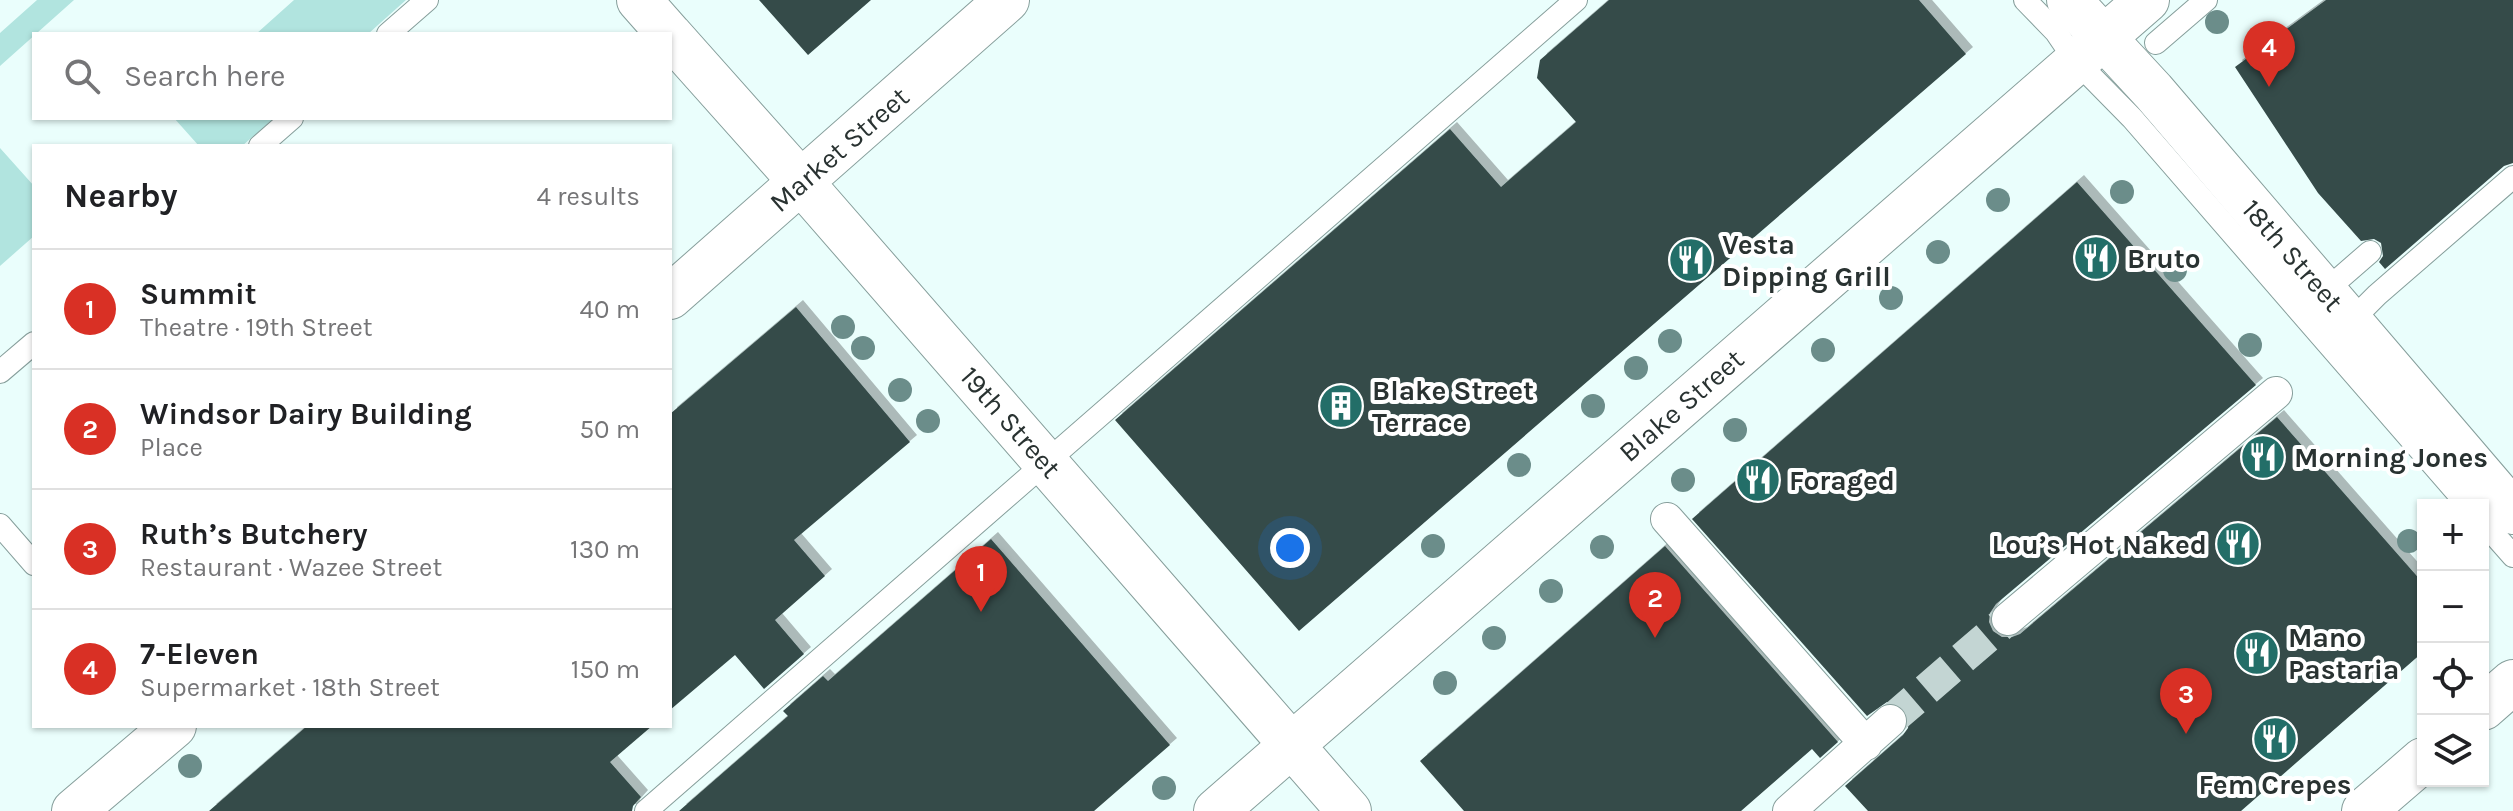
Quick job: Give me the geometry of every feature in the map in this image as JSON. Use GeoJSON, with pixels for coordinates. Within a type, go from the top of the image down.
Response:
{"type":"FeatureCollection","features":[{"type":"Feature","properties":{"kind":"main road","name":"19th Street"},"geometry":{"type":"LineString","coordinates":[[639,0],[666,32]]}},
{"type":"Feature","properties":{"kind":"main road","name":"Market Street"},"geometry":{"type":"LineString","coordinates":[[672,295],[1007,0]]}},
{"type":"Feature","properties":{"kind":"main road","name":"18th Street"},"geometry":{"type":"LineString","coordinates":[[2069,0],[2090,49],[2337,307],[2513,512]]}},
{"type":"Feature","properties":{"kind":"main road","name":"Blake Street"},"geometry":{"type":"LineString","coordinates":[[1216,811],[2147,0]]}},
{"type":"Feature","properties":{"kind":"main road","name":"19th Street"},"geometry":{"type":"LineString","coordinates":[[672,38],[1349,811]]}},
{"type":"Feature","properties":{"kind":"main road"},"geometry":{"type":"LineString","coordinates":[[2489,703],[2513,682]]}},
{"type":"Feature","properties":{"kind":"main road"},"geometry":{"type":"LineString","coordinates":[[74,811],[172,728]]}},
{"type":"Feature","properties":{"kind":"main road"},"geometry":{"type":"LineString","coordinates":[[2364,811],[2417,765]]}},
{"type":"Feature","properties":{"kind":"street"},"geometry":{"type":"LineString","coordinates":[[2008,619],[2276,393]]}},
{"type":"Feature","properties":{"kind":"street"},"geometry":{"type":"LineString","coordinates":[[1667,519],[1866,744]]}},
{"type":"Feature","properties":{"kind":"street"},"geometry":{"type":"LineString","coordinates":[[1789,811],[1890,721]]}},
{"type":"Feature","properties":{"kind":"lane"},"geometry":{"type":"LineString","coordinates":[[390,32],[427,0]]}},
{"type":"Feature","properties":{"kind":"lane"},"geometry":{"type":"LineString","coordinates":[[646,811],[1576,0]]}},
{"type":"Feature","properties":{"kind":"lane"},"geometry":{"type":"LineString","coordinates":[[2025,0],[2056,32],[2090,49],[2132,118],[2463,499]]}},
{"type":"Feature","properties":{"kind":"lane"},"geometry":{"type":"LineString","coordinates":[[2156,43],[2206,0]]}},
{"type":"Feature","properties":{"kind":"lane"},"geometry":{"type":"LineString","coordinates":[[262,144],[290,120]]}},
{"type":"Feature","properties":{"kind":"lane"},"geometry":{"type":"LineString","coordinates":[[2337,307],[2377,295],[2513,177]]}},
{"type":"Feature","properties":{"kind":"lane"},"geometry":{"type":"LineString","coordinates":[[2337,307],[2370,252]]}},
{"type":"Feature","properties":{"kind":"lane"},"geometry":{"type":"LineString","coordinates":[[0,372],[32,345]]}},
{"type":"Feature","properties":{"kind":"lane"},"geometry":{"type":"LineString","coordinates":[[0,525],[32,562]]}},
{"type":"Feature","properties":{"kind":"lane"},"geometry":{"type":"LineString","coordinates":[[2489,529],[2513,556]]}},
{"type":"Feature","properties":{"kind":"shaded area"},"geometry":{"type":"Polygon","coordinates":[[[37,0],[74,0],[38,32],[32,32],[32,37],[0,66],[0,33],[37,0]]]}},
{"type":"Feature","properties":{"kind":"shaded area"},"geometry":{"type":"Polygon","coordinates":[[[294,0],[406,0],[370,32],[258,32],[294,0]]]}},
{"type":"Feature","properties":{"kind":"shaded area"},"geometry":{"type":"Polygon","coordinates":[[[176,120],[272,120],[244,144],[197,144],[176,120]]]}},
{"type":"Feature","properties":{"kind":"shaded area"},"geometry":{"type":"Polygon","coordinates":[[[0,148],[32,184],[32,238],[0,266],[0,148]]]}},
{"type":"Feature","properties":{"kind":"building"},"geometry":{"type":"Polygon","coordinates":[[[759,0],[871,0],[808,55],[759,0]]]}},
{"type":"Feature","properties":{"kind":"building"},"geometry":{"type":"Polygon","coordinates":[[[1609,0],[1919,0],[1966,54],[1299,631],[1115,420],[1450,129],[1501,187],[1576,122],[1537,78],[1540,60],[1609,0]]]}},
{"type":"Feature","properties":{"kind":"building"},"geometry":{"type":"Polygon","coordinates":[[[2326,0],[2513,0],[2513,163],[2504,166],[2385,269],[2379,262],[2383,256],[2381,243],[2374,239],[2361,241],[2318,193],[2235,67],[2326,0]]]}},
{"type":"Feature","properties":{"kind":"building"},"geometry":{"type":"Polygon","coordinates":[[[2077,182],[2256,385],[1996,604],[1989,622],[1993,631],[2002,637],[2020,634],[2277,417],[2417,576],[2417,657],[2241,811],[1868,811],[1845,786],[1903,735],[1909,718],[1905,709],[1897,703],[1887,702],[1867,716],[1692,519],[2077,182]]]}},
{"type":"Feature","properties":{"kind":"building"},"geometry":{"type":"Polygon","coordinates":[[[796,307],[910,442],[794,540],[825,576],[775,620],[804,654],[764,689],[735,655],[672,708],[672,412],[796,307]]]}},
{"type":"Feature","properties":{"kind":"building"},"geometry":{"type":"Polygon","coordinates":[[[991,539],[1170,745],[1094,811],[679,811],[788,716],[783,711],[823,676],[828,681],[991,539]]]}},
{"type":"Feature","properties":{"kind":"building"},"geometry":{"type":"Polygon","coordinates":[[[1665,546],[1838,742],[1820,758],[1812,749],[1741,811],[1464,811],[1420,761],[1665,546]]]}},
{"type":"Feature","properties":{"kind":"building"},"geometry":{"type":"Polygon","coordinates":[[[305,728],[650,728],[610,762],[641,797],[632,811],[209,811],[305,728]]]}},
{"type":"Feature","properties":{"kind":"tunnel"},"geometry":{"type":"LineString","coordinates":[[1890,721],[2008,619]]}},
{"type":"Feature","properties":{"kind":"place","name":"7-Eleven"},"geometry":{"type":"Point","coordinates":[2269,87]}},
{"type":"Feature","properties":{"kind":"place","name":"Bruto"},"geometry":{"type":"Point","coordinates":[2096,258]}},
{"type":"Feature","properties":{"kind":"place","name":"Vesta Dipping Grill"},"geometry":{"type":"Point","coordinates":[1691,260]}},
{"type":"Feature","properties":{"kind":"place","name":"Blake Street Terrace"},"geometry":{"type":"Point","coordinates":[1341,406]}},
{"type":"Feature","properties":{"kind":"place","name":"Morning Jones"},"geometry":{"type":"Point","coordinates":[2263,457]}},
{"type":"Feature","properties":{"kind":"place","name":"Foraged"},"geometry":{"type":"Point","coordinates":[1758,480]}},
{"type":"Feature","properties":{"kind":"place","name":"Lou’s Hot Naked"},"geometry":{"type":"Point","coordinates":[2238,544]}},
{"type":"Feature","properties":{"kind":"place","name":"Summit"},"geometry":{"type":"Point","coordinates":[981,612]}},
{"type":"Feature","properties":{"kind":"place","name":"Windsor Dairy Building"},"geometry":{"type":"Point","coordinates":[1655,638]}},
{"type":"Feature","properties":{"kind":"place","name":"Mano Pastaria"},"geometry":{"type":"Point","coordinates":[2257,653]}},
{"type":"Feature","properties":{"kind":"place","name":"Ruth’s Butchery"},"geometry":{"type":"Point","coordinates":[2186,734]}},
{"type":"Feature","properties":{"kind":"place","name":"Fem Crepes"},"geometry":{"type":"Point","coordinates":[2275,739]}}]}
